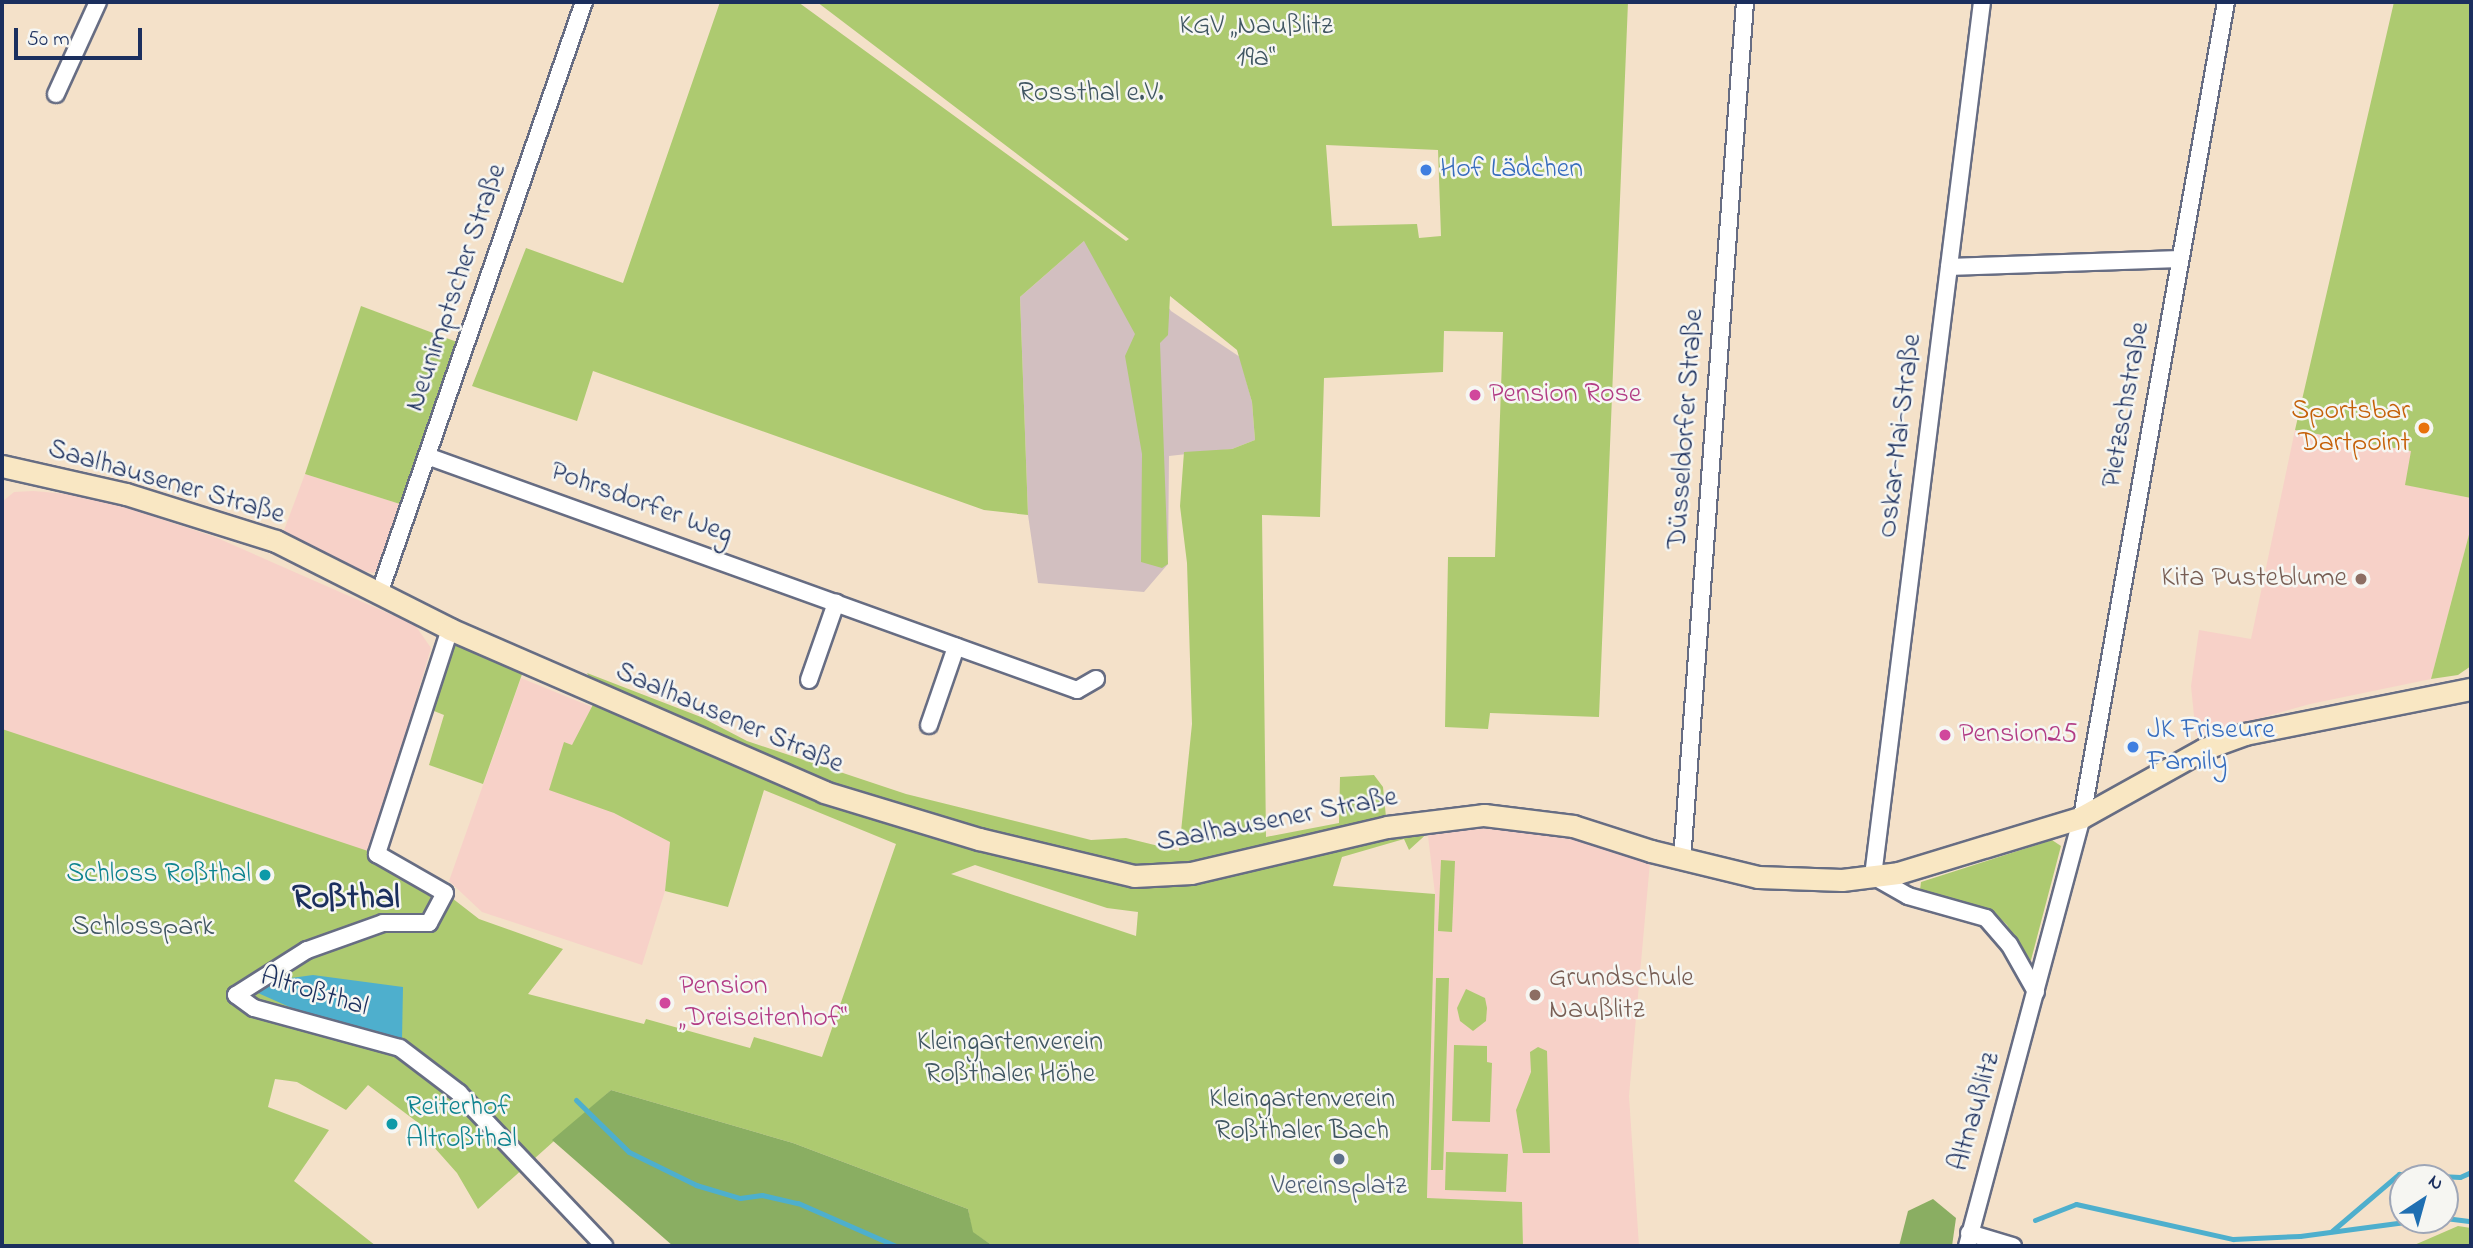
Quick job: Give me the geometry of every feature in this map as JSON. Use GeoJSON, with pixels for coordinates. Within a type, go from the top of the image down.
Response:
{"type":"FeatureCollection","features":[{"type":"Feature","properties":{"kind":"street"},"geometry":{"type":"LineString","coordinates":[[57,94],[98,2]]}},
{"type":"Feature","properties":{"kind":"street","name":"Neunimptscher Straße"},"geometry":{"type":"LineString","coordinates":[[380,591],[584,2]]}},
{"type":"Feature","properties":{"kind":"street","name":"Düsseldorfer Straße"},"geometry":{"type":"LineString","coordinates":[[1682,860],[1745,2]]}},
{"type":"Feature","properties":{"kind":"street","name":"Oskar-Mai-Straße"},"geometry":{"type":"LineString","coordinates":[[1873,876],[1982,2]]}},
{"type":"Feature","properties":{"kind":"street","name":"Pietzschstraße"},"geometry":{"type":"LineString","coordinates":[[2082,817],[2226,2]]}},
{"type":"Feature","properties":{"kind":"street"},"geometry":{"type":"LineString","coordinates":[[1949,267],[2179,259]]}},
{"type":"Feature","properties":{"kind":"street","name":"Pohrsdorfer Weg"},"geometry":{"type":"LineString","coordinates":[[428,456],[1077,690],[1096,679]]}},
{"type":"Feature","properties":{"kind":"street","name":"Saalhausener Straße"},"geometry":{"type":"LineString","coordinates":[[2,466],[205,517],[276,541],[380,591],[450,629],[824,792],[992,843],[1134,876],[1191,873],[1387,827],[1484,815],[1573,826],[1682,860],[1758,877],[1873,876],[1952,860],[2082,817],[2204,749],[2245,734],[2471,689]]}},
{"type":"Feature","properties":{"kind":"street"},"geometry":{"type":"LineString","coordinates":[[809,680],[836,603]]}},
{"type":"Feature","properties":{"kind":"street","name":"Altroßthal"},"geometry":{"type":"LineString","coordinates":[[450,629],[377,854],[445,893],[429,923],[383,923],[307,950],[236,995],[254,1007],[400,1048],[460,1093],[571,1217],[604,1246]]}},
{"type":"Feature","properties":{"kind":"street"},"geometry":{"type":"LineString","coordinates":[[929,725],[956,647]]}},
{"type":"Feature","properties":{"kind":"street","name":"Altnaußlitz"},"geometry":{"type":"LineString","coordinates":[[1968,1240],[2082,817]]}},
{"type":"Feature","properties":{"kind":"street"},"geometry":{"type":"LineString","coordinates":[[1873,876],[1908,895],[1986,918],[2009,944],[2036,992]]}},
{"type":"Feature","properties":{"kind":"street"},"geometry":{"type":"LineString","coordinates":[[1968,1240],[2013,1246]]}},
{"type":"Feature","properties":{"kind":"shaded area"},"geometry":{"type":"Polygon","coordinates":[[[1084,241],[1124,245],[1171,311],[1240,357],[1252,402],[1255,440],[1232,449],[1169,456],[1168,564],[1144,592],[1038,583],[1028,515],[1020,297],[1084,241]]]}},
{"type":"Feature","properties":{"kind":"shaded area","name":"Kita Pusteblume"},"geometry":{"type":"Polygon","coordinates":[[[2295,430],[2412,451],[2406,485],[2471,498],[2471,527],[2431,679],[2310,704],[2196,736],[2191,686],[2199,630],[2251,639],[2295,430]]]}},
{"type":"Feature","properties":{"kind":"shaded area"},"geometry":{"type":"Polygon","coordinates":[[[305,474],[400,504],[381,568],[373,573],[359,570],[283,533],[305,474]]]}},
{"type":"Feature","properties":{"kind":"shaded area"},"geometry":{"type":"Polygon","coordinates":[[[14,492],[92,496],[215,537],[415,625],[431,648],[365,872],[2,1046],[2,502],[14,492]]]}},
{"type":"Feature","properties":{"kind":"shaded area"},"geometry":{"type":"Polygon","coordinates":[[[521,678],[592,707],[572,746],[565,742],[614,813],[670,842],[665,891],[642,965],[482,912],[449,881],[521,678]]]}},
{"type":"Feature","properties":{"kind":"shaded area","name":"Grundschule Naußlitz"},"geometry":{"type":"Polygon","coordinates":[[[1484,815],[1651,851],[1629,1096],[1639,1246],[1523,1246],[1522,1202],[1427,1199],[1435,894],[1428,836],[1443,819],[1484,815]]]}},
{"type":"Feature","properties":{"kind":"green space"},"geometry":{"type":"Polygon","coordinates":[[[720,2],[798,2],[1126,241],[1129,239],[817,2],[1628,2],[1599,717],[1490,713],[1488,729],[1445,727],[1448,557],[1495,557],[1503,332],[1444,331],[1443,372],[1324,378],[1320,517],[1262,515],[1266,837],[1339,823],[1340,777],[1374,775],[1383,787],[1387,827],[1443,819],[1409,850],[1404,839],[1342,857],[1333,886],[1435,894],[1427,1198],[1522,1202],[1523,1246],[993,1246],[972,1232],[968,1209],[793,1143],[611,1090],[478,1209],[457,1173],[433,1146],[437,1137],[368,1085],[346,1110],[297,1082],[275,1079],[268,1107],[329,1130],[294,1181],[376,1246],[2,1246],[2,729],[377,854],[430,881],[479,919],[563,949],[528,994],[644,1024],[646,1019],[750,1048],[754,1037],[822,1057],[896,844],[764,790],[728,907],[665,891],[670,842],[614,813],[549,790],[564,742],[572,745],[598,695],[587,673],[701,717],[747,741],[906,794],[1091,840],[1126,838],[1179,851],[1192,724],[1187,563],[1180,506],[1184,452],[1232,449],[1255,440],[1252,402],[1237,350],[1170,296],[1168,335],[1160,343],[1168,564],[1162,568],[1141,562],[1142,454],[1125,356],[1135,334],[1084,241],[1020,297],[1028,515],[984,510],[593,371],[577,421],[472,386],[526,248],[623,283],[720,2]],[[1326,145],[1332,226],[1417,224],[1419,238],[1441,236],[1438,150],[1326,145]],[[975,865],[951,874],[1136,936],[1138,912],[1107,908],[975,865]]]}},
{"type":"Feature","properties":{"kind":"green space"},"geometry":{"type":"Polygon","coordinates":[[[2394,2],[2471,2],[2471,498],[2405,485],[2411,451],[2295,430],[2394,2]]]}},
{"type":"Feature","properties":{"kind":"green space"},"geometry":{"type":"Polygon","coordinates":[[[361,306],[457,342],[400,504],[305,474],[361,306]]]}},
{"type":"Feature","properties":{"kind":"green space"},"geometry":{"type":"Polygon","coordinates":[[[2471,527],[2471,666],[2458,675],[2431,679],[2471,527]]]}},
{"type":"Feature","properties":{"kind":"green space"},"geometry":{"type":"Polygon","coordinates":[[[450,629],[526,663],[483,784],[429,765],[444,715],[424,707],[450,629]]]}},
{"type":"Feature","properties":{"kind":"green space"},"geometry":{"type":"Polygon","coordinates":[[[2052,840],[2061,846],[2031,960],[2025,961],[2007,925],[1992,911],[1920,890],[1921,882],[2052,840]]]}},
{"type":"Feature","properties":{"kind":"green space"},"geometry":{"type":"Polygon","coordinates":[[[1441,860],[1455,861],[1452,932],[1438,931],[1441,860]]]}},
{"type":"Feature","properties":{"kind":"green space"},"geometry":{"type":"Polygon","coordinates":[[[1436,978],[1449,978],[1443,1170],[1431,1170],[1436,978]]]}},
{"type":"Feature","properties":{"kind":"green space"},"geometry":{"type":"Polygon","coordinates":[[[1466,989],[1485,998],[1487,1008],[1486,1021],[1473,1031],[1460,1021],[1457,1008],[1466,989]]]}},
{"type":"Feature","properties":{"kind":"green space"},"geometry":{"type":"Polygon","coordinates":[[[1454,1045],[1487,1046],[1487,1062],[1492,1063],[1490,1122],[1452,1121],[1454,1045]]]}},
{"type":"Feature","properties":{"kind":"green space"},"geometry":{"type":"Polygon","coordinates":[[[1538,1047],[1547,1051],[1550,1153],[1523,1153],[1516,1110],[1531,1072],[1530,1052],[1538,1047]]]}},
{"type":"Feature","properties":{"kind":"green space"},"geometry":{"type":"Polygon","coordinates":[[[611,1090],[793,1143],[968,1209],[973,1232],[993,1246],[673,1246],[552,1140],[611,1090]]]}},
{"type":"Feature","properties":{"kind":"green space"},"geometry":{"type":"Polygon","coordinates":[[[1446,1152],[1508,1154],[1506,1192],[1445,1190],[1446,1152]]]}},
{"type":"Feature","properties":{"kind":"green space"},"geometry":{"type":"Polygon","coordinates":[[[1933,1199],[1956,1218],[1952,1246],[1899,1246],[1908,1211],[1933,1199]]]}},
{"type":"Feature","properties":{"kind":"green space"},"geometry":{"type":"Polygon","coordinates":[[[2459,1226],[2471,1228],[2471,1246],[2412,1246],[2440,1234],[2459,1234],[2459,1226]]]}},
{"type":"Feature","properties":{"kind":"water"},"geometry":{"type":"Polygon","coordinates":[[[313,975],[403,987],[402,1040],[321,1021],[258,993],[269,981],[313,975]]]}},
{"type":"Feature","properties":{"kind":"waterway"},"geometry":{"type":"LineString","coordinates":[[576,1100],[629,1152],[696,1185],[740,1198],[762,1195],[798,1203],[896,1246]]}},
{"type":"Feature","properties":{"kind":"waterway"},"geometry":{"type":"LineString","coordinates":[[2332,1231],[2399,1174],[2460,1177],[2471,1172]]}},
{"type":"Feature","properties":{"kind":"waterway"},"geometry":{"type":"LineString","coordinates":[[2035,1220],[2076,1204],[2233,1239],[2300,1236],[2389,1224]]}},
{"type":"Feature","properties":{"kind":"waterway"},"geometry":{"type":"LineString","coordinates":[[2459,1220],[2471,1221]]}},
{"type":"Feature","properties":{"kind":"place","name":"Hof Lädchen"},"geometry":{"type":"Point","coordinates":[1426,170]}},
{"type":"Feature","properties":{"kind":"place","name":"Pension Rose"},"geometry":{"type":"Point","coordinates":[1475,395]}},
{"type":"Feature","properties":{"kind":"place","name":"Sportsbar Dartpoint"},"geometry":{"type":"Point","coordinates":[2424,428]}},
{"type":"Feature","properties":{"kind":"place","name":"Kita Pusteblume"},"geometry":{"type":"Point","coordinates":[2361,579]}},
{"type":"Feature","properties":{"kind":"place","name":"Pension25"},"geometry":{"type":"Point","coordinates":[1945,735]}},
{"type":"Feature","properties":{"kind":"place","name":"JK Friseure Family"},"geometry":{"type":"Point","coordinates":[2133,747]}},
{"type":"Feature","properties":{"kind":"place","name":"Schloss Roßthal"},"geometry":{"type":"Point","coordinates":[265,875]}},
{"type":"Feature","properties":{"kind":"place","name":"Grundschule Naußlitz"},"geometry":{"type":"Point","coordinates":[1535,995]}},
{"type":"Feature","properties":{"kind":"place","name":"Pension „Dreiseitenhof“"},"geometry":{"type":"Point","coordinates":[665,1003]}},
{"type":"Feature","properties":{"kind":"place","name":"Reiterhof Altroßthal"},"geometry":{"type":"Point","coordinates":[392,1124]}},
{"type":"Feature","properties":{"kind":"place","name":"Vereinsplatz"},"geometry":{"type":"Point","coordinates":[1339,1159]}},
{"type":"Feature","properties":{"kind":"district","name":"Roßthal"},"geometry":{"type":"Point","coordinates":[346,899]}},
{"type":"Feature","properties":{"kind":"park label","name":"KGV „Naußlitz 19a“"},"geometry":{"type":"Point","coordinates":[1256,43]}},
{"type":"Feature","properties":{"kind":"park label","name":"Rossthal e.V."},"geometry":{"type":"Point","coordinates":[1091,94]}},
{"type":"Feature","properties":{"kind":"park label","name":"Schlosspark"},"geometry":{"type":"Point","coordinates":[143,928]}},
{"type":"Feature","properties":{"kind":"park label","name":"Kleingartenverein Roßthaler Höhe"},"geometry":{"type":"Point","coordinates":[1010,1059]}},
{"type":"Feature","properties":{"kind":"park label","name":"Kleingartenverein Roßthaler Bach"},"geometry":{"type":"Point","coordinates":[1302,1116]}}]}
